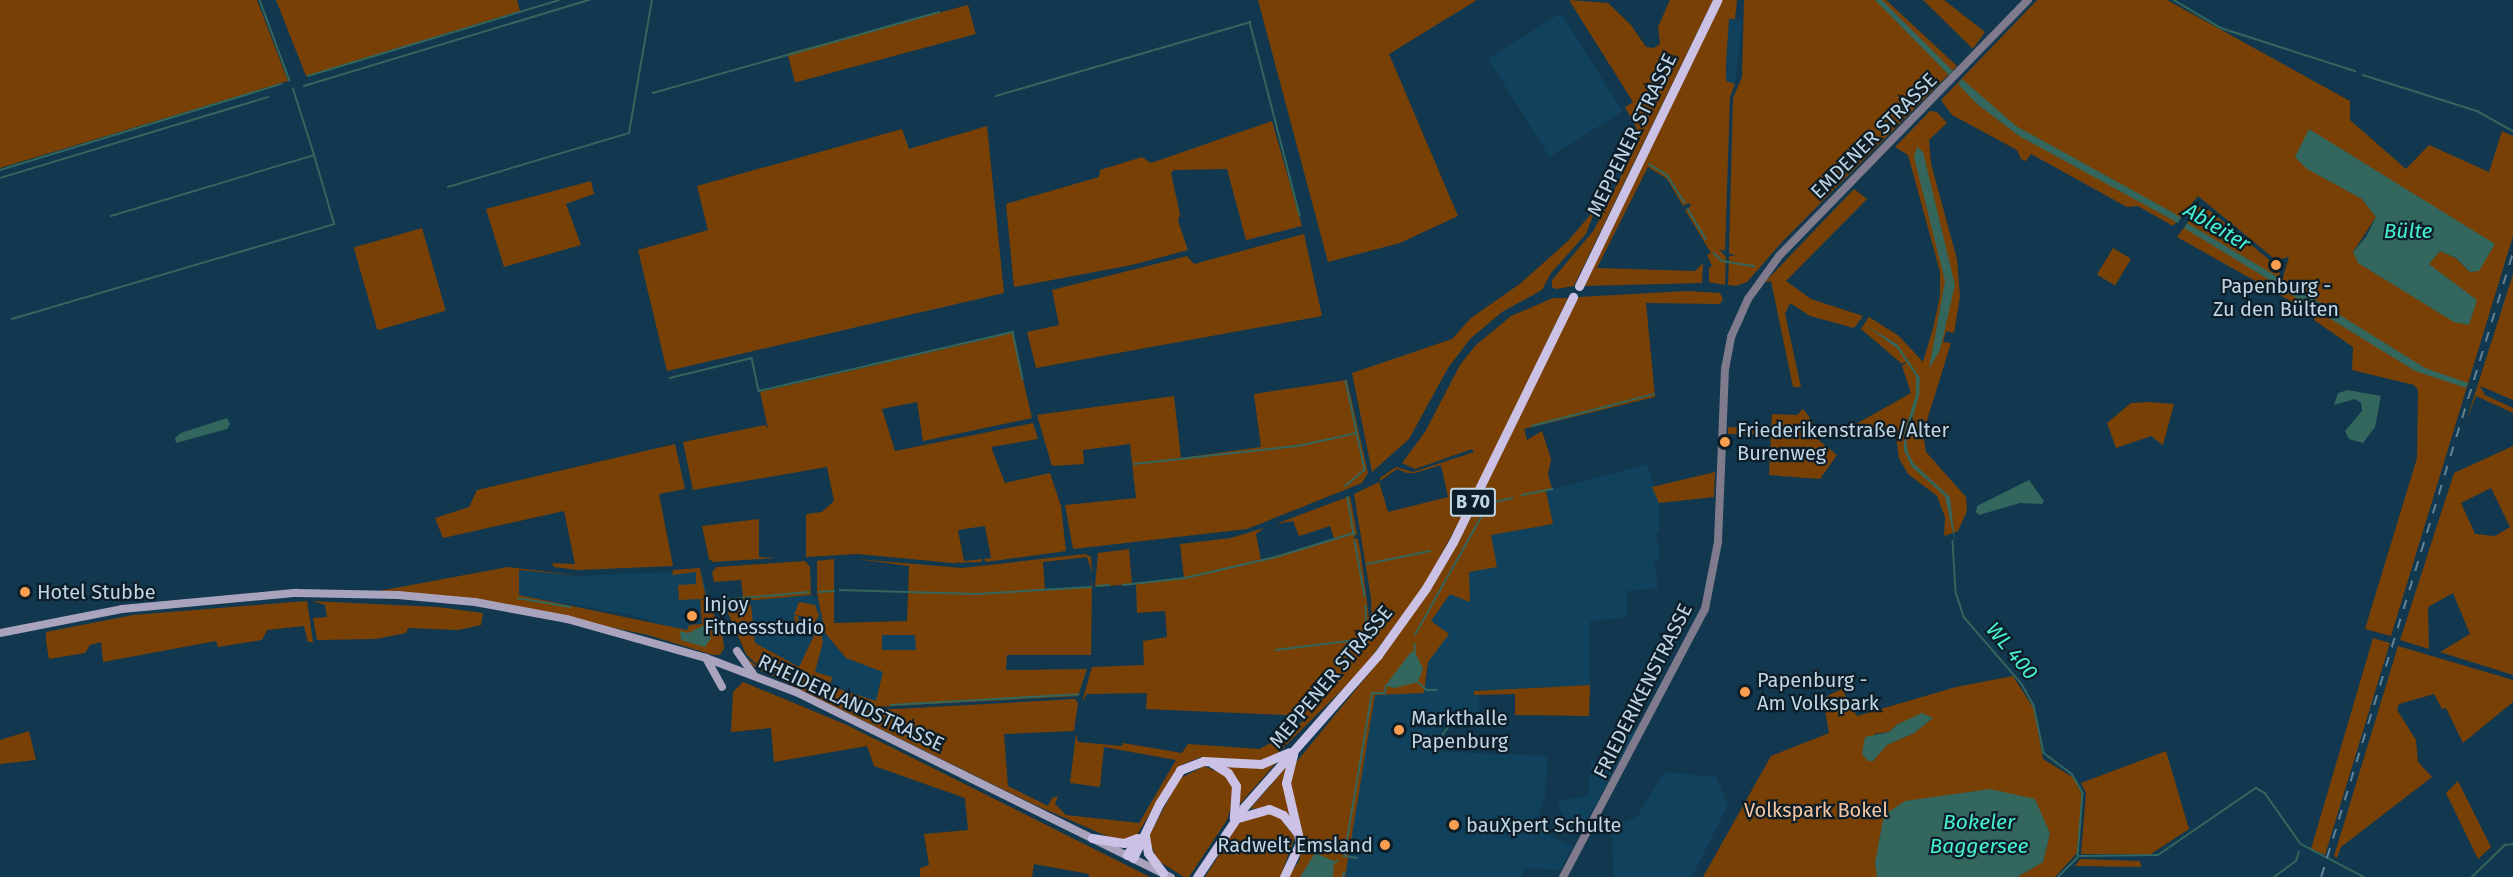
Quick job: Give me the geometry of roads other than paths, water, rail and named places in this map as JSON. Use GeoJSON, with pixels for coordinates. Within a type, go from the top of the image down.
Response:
{"type":"FeatureCollection","features":[{"type":"Feature","properties":{"kind":"main road","name":"MEPPENER STRASSE"},"geometry":{"type":"LineString","coordinates":[[1579,286],[1718,0]]}},
{"type":"Feature","properties":{"kind":"main road","name":"MEPPENER STRASSE"},"geometry":{"type":"LineString","coordinates":[[1199,874],[1233,821],[1378,655],[1426,588],[1453,542],[1573,297]]}},
{"type":"Feature","properties":{"kind":"main road","name":"RHEIDERLANDSTRASSE"},"geometry":{"type":"LineString","coordinates":[[0,633],[122,609],[199,599],[346,593],[511,608],[629,634],[754,675],[832,708],[1167,875]]}},
{"type":"Feature","properties":{"kind":"main road"},"geometry":{"type":"LineString","coordinates":[[737,651],[754,675]]}},
{"type":"Feature","properties":{"kind":"main road"},"geometry":{"type":"LineString","coordinates":[[706,658],[722,687]]}},
{"type":"Feature","properties":{"kind":"main road","name":"B 70"},"geometry":{"type":"LineString","coordinates":[[1130,856],[1180,770],[1196,762],[1261,764],[1295,749]]}},
{"type":"Feature","properties":{"kind":"main road","name":"B 70"},"geometry":{"type":"LineString","coordinates":[[1284,877],[1298,853],[1299,835],[1286,783],[1295,749]]}},
{"type":"Feature","properties":{"kind":"main road","name":"B 70"},"geometry":{"type":"LineString","coordinates":[[1210,762],[1228,773],[1236,786],[1233,821]]}},
{"type":"Feature","properties":{"kind":"main road"},"geometry":{"type":"LineString","coordinates":[[1233,821],[1252,811],[1269,809],[1283,815],[1299,835]]}},
{"type":"Feature","properties":{"kind":"main road","name":"B 70"},"geometry":{"type":"LineString","coordinates":[[1130,856],[1137,838],[1144,830]]}},
{"type":"Feature","properties":{"kind":"main road"},"geometry":{"type":"LineString","coordinates":[[1144,830],[1148,853],[1167,875]]}},
{"type":"Feature","properties":{"kind":"main road"},"geometry":{"type":"LineString","coordinates":[[1092,838],[1124,843],[1137,838]]}},
{"type":"Feature","properties":{"kind":"street","name":"EMDENER STRASSE"},"geometry":{"type":"LineString","coordinates":[[1748,299],[1779,256],[2028,0]]}},
{"type":"Feature","properties":{"kind":"street","name":"FRIEDERIKENSTRASSE"},"geometry":{"type":"LineString","coordinates":[[1563,877],[1705,609],[1718,542],[1725,369],[1731,337],[1748,299]]}},
{"type":"Feature","properties":{"kind":"water"},"geometry":{"type":"Polygon","coordinates":[[[1875,0],[1882,0],[1953,71],[1949,75],[1875,0]]]}},
{"type":"Feature","properties":{"kind":"water"},"geometry":{"type":"Polygon","coordinates":[[[1962,79],[2016,126],[2172,212],[2181,218],[2178,223],[2019,136],[1977,104],[1958,84],[1962,79]]]}},
{"type":"Feature","properties":{"kind":"water","name":"Bülte"},"geometry":{"type":"Polygon","coordinates":[[[2309,129],[2495,244],[2479,271],[2470,272],[2456,258],[2440,251],[2429,264],[2477,300],[2469,325],[2454,322],[2358,263],[2353,252],[2366,237],[2376,217],[2362,199],[2307,169],[2295,157],[2309,129]]]}},
{"type":"Feature","properties":{"kind":"water"},"geometry":{"type":"Polygon","coordinates":[[[1917,147],[1923,152],[1955,285],[1940,350],[1929,369],[1945,281],[1914,157],[1917,147]]]}},
{"type":"Feature","properties":{"kind":"water"},"geometry":{"type":"Polygon","coordinates":[[[2187,223],[2278,277],[2276,284],[2184,228],[2187,223]]]}},
{"type":"Feature","properties":{"kind":"water"},"geometry":{"type":"Polygon","coordinates":[[[2285,281],[2425,368],[2468,383],[2466,388],[2415,371],[2282,289],[2285,281]]]}},
{"type":"Feature","properties":{"kind":"water"},"geometry":{"type":"Polygon","coordinates":[[[1866,326],[1897,344],[1920,378],[1919,396],[1906,439],[1908,453],[1914,464],[1950,497],[1955,542],[1945,496],[1912,467],[1904,451],[1904,435],[1916,394],[1916,376],[1897,348],[1866,326]]]}},
{"type":"Feature","properties":{"kind":"water"},"geometry":{"type":"Polygon","coordinates":[[[2348,390],[2381,396],[2375,427],[2363,443],[2349,439],[2345,431],[2362,411],[2361,403],[2355,399],[2334,405],[2338,393],[2348,390]]]}},
{"type":"Feature","properties":{"kind":"water"},"geometry":{"type":"Polygon","coordinates":[[[227,418],[230,424],[227,429],[176,443],[175,438],[181,433],[227,418]]]}},
{"type":"Feature","properties":{"kind":"water"},"geometry":{"type":"Polygon","coordinates":[[[2029,480],[2044,501],[2042,504],[2020,503],[1979,515],[1976,512],[1977,506],[2029,480]]]}},
{"type":"Feature","properties":{"kind":"water"},"geometry":{"type":"Polygon","coordinates":[[[707,624],[711,638],[705,647],[681,640],[680,631],[688,633],[707,624]]]}},
{"type":"Feature","properties":{"kind":"water"},"geometry":{"type":"Polygon","coordinates":[[[1411,652],[1415,652],[1423,669],[1418,682],[1395,688],[1385,686],[1411,652]]]}},
{"type":"Feature","properties":{"kind":"water"},"geometry":{"type":"Polygon","coordinates":[[[1922,713],[1933,718],[1914,733],[1887,745],[1873,761],[1868,761],[1862,754],[1865,737],[1889,732],[1898,724],[1922,713]]]}},
{"type":"Feature","properties":{"kind":"water","name":"Bokeler Baggersee"},"geometry":{"type":"Polygon","coordinates":[[[1990,789],[2035,799],[2050,833],[2043,862],[2017,877],[1877,877],[1875,863],[1884,815],[1905,801],[1990,789]]]}},
{"type":"Feature","properties":{"kind":"water"},"geometry":{"type":"Polygon","coordinates":[[[1315,853],[1334,861],[1333,877],[1300,877],[1315,853]]]}},
{"type":"Feature","properties":{"kind":"waterway"},"geometry":{"type":"LineString","coordinates":[[260,0],[290,81]]}},
{"type":"Feature","properties":{"kind":"waterway"},"geometry":{"type":"LineString","coordinates":[[308,76],[559,0]]}},
{"type":"Feature","properties":{"kind":"waterway"},"geometry":{"type":"LineString","coordinates":[[304,86],[589,0]]}},
{"type":"Feature","properties":{"kind":"waterway"},"geometry":{"type":"LineString","coordinates":[[448,187],[629,133],[652,0]]}},
{"type":"Feature","properties":{"kind":"waterway"},"geometry":{"type":"LineString","coordinates":[[2174,0],[2221,28],[2355,71]]}},
{"type":"Feature","properties":{"kind":"waterway"},"geometry":{"type":"LineString","coordinates":[[653,93],[939,12]]}},
{"type":"Feature","properties":{"kind":"waterway"},"geometry":{"type":"LineString","coordinates":[[996,96],[1250,22],[1300,216]]}},
{"type":"Feature","properties":{"kind":"waterway"},"geometry":{"type":"LineString","coordinates":[[2363,75],[2477,111],[2513,131]]}},
{"type":"Feature","properties":{"kind":"waterway"},"geometry":{"type":"LineString","coordinates":[[0,170],[281,84]]}},
{"type":"Feature","properties":{"kind":"waterway"},"geometry":{"type":"LineString","coordinates":[[111,216],[314,155],[293,89]]}},
{"type":"Feature","properties":{"kind":"waterway"},"geometry":{"type":"LineString","coordinates":[[0,178],[268,97]]}},
{"type":"Feature","properties":{"kind":"waterway"},"geometry":{"type":"LineString","coordinates":[[12,319],[334,224],[314,155]]}},
{"type":"Feature","properties":{"kind":"waterway","name":"WL 400"},"geometry":{"type":"LineString","coordinates":[[1649,164],[1667,175],[1685,203]]}},
{"type":"Feature","properties":{"kind":"waterway","name":"WL 400"},"geometry":{"type":"LineString","coordinates":[[1688,209],[1706,239]]}},
{"type":"Feature","properties":{"kind":"waterway"},"geometry":{"type":"LineString","coordinates":[[1714,253],[1722,261],[1755,266]]}},
{"type":"Feature","properties":{"kind":"waterway"},"geometry":{"type":"LineString","coordinates":[[670,378],[752,358],[759,391],[1013,332],[1023,379]]}},
{"type":"Feature","properties":{"kind":"waterway"},"geometry":{"type":"LineString","coordinates":[[1346,381],[1365,470],[1346,486]]}},
{"type":"Feature","properties":{"kind":"waterway"},"geometry":{"type":"LineString","coordinates":[[1532,426],[1654,394]]}},
{"type":"Feature","properties":{"kind":"waterway"},"geometry":{"type":"LineString","coordinates":[[1134,464],[1298,446],[1357,433]]}},
{"type":"Feature","properties":{"kind":"waterway"},"geometry":{"type":"LineString","coordinates":[[1522,495],[1552,489]]}},
{"type":"Feature","properties":{"kind":"waterway"},"geometry":{"type":"LineString","coordinates":[[1348,497],[1354,535]]}},
{"type":"Feature","properties":{"kind":"waterway"},"geometry":{"type":"LineString","coordinates":[[1415,635],[1489,503],[1512,498]]}},
{"type":"Feature","properties":{"kind":"waterway"},"geometry":{"type":"LineString","coordinates":[[1123,585],[1185,578],[1276,557],[1354,533]]}},
{"type":"Feature","properties":{"kind":"waterway"},"geometry":{"type":"LineString","coordinates":[[1355,541],[1365,596]]}},
{"type":"Feature","properties":{"kind":"waterway","name":"WL 400"},"geometry":{"type":"LineString","coordinates":[[1953,541],[1956,592],[1964,617],[2022,684],[2034,706],[2044,753],[2072,774],[2083,793],[2078,856],[2158,855],[2256,788],[2265,793],[2301,844],[2364,877]]}},
{"type":"Feature","properties":{"kind":"waterway"},"geometry":{"type":"LineString","coordinates":[[1367,564],[1430,551]]}},
{"type":"Feature","properties":{"kind":"waterway"},"geometry":{"type":"LineString","coordinates":[[1097,586],[1109,585]]}},
{"type":"Feature","properties":{"kind":"waterway"},"geometry":{"type":"LineString","coordinates":[[840,590],[977,594],[1091,587]]}},
{"type":"Feature","properties":{"kind":"waterway"},"geometry":{"type":"LineString","coordinates":[[819,592],[834,591]]}},
{"type":"Feature","properties":{"kind":"waterway"},"geometry":{"type":"LineString","coordinates":[[720,600],[809,592]]}},
{"type":"Feature","properties":{"kind":"waterway"},"geometry":{"type":"LineString","coordinates":[[518,598],[570,607]]}},
{"type":"Feature","properties":{"kind":"waterway"},"geometry":{"type":"LineString","coordinates":[[1366,606],[1367,632]]}},
{"type":"Feature","properties":{"kind":"waterway"},"geometry":{"type":"LineString","coordinates":[[1276,650],[1364,639]]}},
{"type":"Feature","properties":{"kind":"waterway"},"geometry":{"type":"LineString","coordinates":[[1415,644],[1415,652]]}},
{"type":"Feature","properties":{"kind":"waterway"},"geometry":{"type":"LineString","coordinates":[[1418,682],[1427,690],[1437,690]]}},
{"type":"Feature","properties":{"kind":"waterway"},"geometry":{"type":"LineString","coordinates":[[1344,857],[1372,693],[1385,693],[1386,686]]}},
{"type":"Feature","properties":{"kind":"waterway"},"geometry":{"type":"LineString","coordinates":[[891,705],[1079,694]]}},
{"type":"Feature","properties":{"kind":"waterway"},"geometry":{"type":"LineString","coordinates":[[1433,748],[1449,726]]}},
{"type":"Feature","properties":{"kind":"waterway"},"geometry":{"type":"LineString","coordinates":[[2472,877],[2505,845],[2513,844]]}},
{"type":"Feature","properties":{"kind":"waterway"},"geometry":{"type":"LineString","coordinates":[[2274,877],[2296,861],[2299,852]]}},
{"type":"Feature","properties":{"kind":"waterway"},"geometry":{"type":"LineString","coordinates":[[1346,856],[1357,858]]}},
{"type":"Feature","properties":{"kind":"waterway"},"geometry":{"type":"LineString","coordinates":[[2058,877],[2078,857]]}},
{"type":"Feature","properties":{"kind":"waterway"},"geometry":{"type":"LineString","coordinates":[[1343,877],[1344,873]]}},
{"type":"Feature","properties":{"kind":"railway"},"geometry":{"type":"LineString","coordinates":[[2321,877],[2513,252]]}},
{"type":"Feature","properties":{"kind":"place","name":"Papenburg - Zu den Bülten"},"geometry":{"type":"Point","coordinates":[2276,265]}},
{"type":"Feature","properties":{"kind":"place","name":"Friederikenstraße/Alter Burenweg"},"geometry":{"type":"Point","coordinates":[1725,442]}},
{"type":"Feature","properties":{"kind":"place","name":"Hotel Stubbe"},"geometry":{"type":"Point","coordinates":[25,592]}},
{"type":"Feature","properties":{"kind":"place","name":"Injoy Fitnessstudio"},"geometry":{"type":"Point","coordinates":[692,616]}},
{"type":"Feature","properties":{"kind":"place","name":"Papenburg - Am Volkspark"},"geometry":{"type":"Point","coordinates":[1745,692]}},
{"type":"Feature","properties":{"kind":"place","name":"Markthalle Papenburg"},"geometry":{"type":"Point","coordinates":[1399,730]}},
{"type":"Feature","properties":{"kind":"place","name":"bauXpert Schulte"},"geometry":{"type":"Point","coordinates":[1454,825]}},
{"type":"Feature","properties":{"kind":"place","name":"Radwelt Emsland"},"geometry":{"type":"Point","coordinates":[1385,845]}},
{"type":"Feature","properties":{"kind":"water label","name":"Ableiter"},"geometry":{"type":"Point","coordinates":[2217,227]}},
{"type":"Feature","properties":{"kind":"park label","name":"Volkspark Bokel"},"geometry":{"type":"Point","coordinates":[1816,810]}}]}
